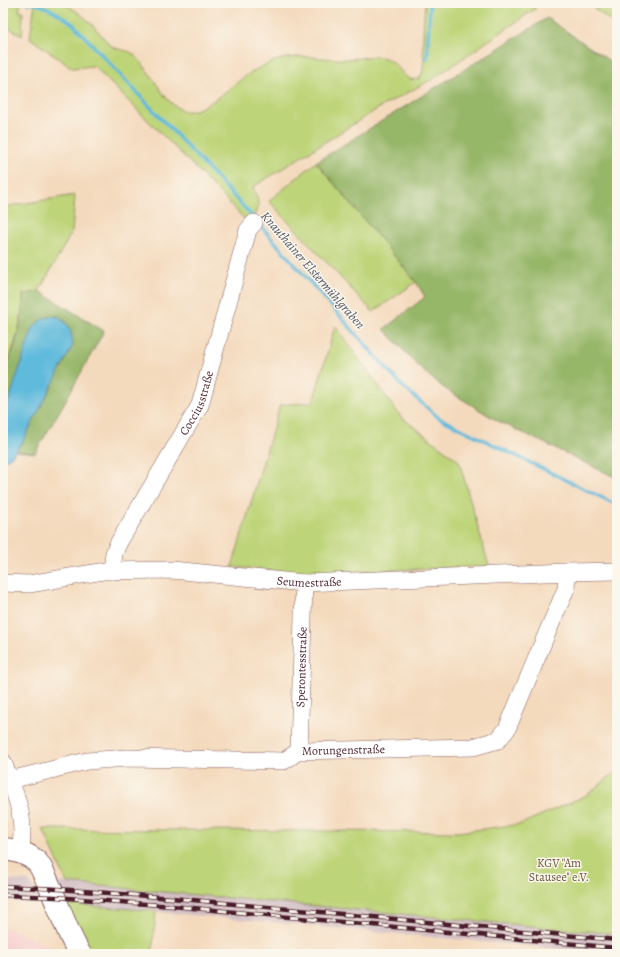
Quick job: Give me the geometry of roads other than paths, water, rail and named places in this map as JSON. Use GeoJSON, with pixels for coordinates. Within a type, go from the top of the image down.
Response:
{"type":"FeatureCollection","features":[{"type":"Feature","properties":{"kind":"main road"},"geometry":{"type":"LineString","coordinates":[[11,850],[36,862],[42,869],[71,938],[80,954]]}},
{"type":"Feature","properties":{"kind":"street","name":"Cocciusstraße"},"geometry":{"type":"LineString","coordinates":[[112,570],[114,553],[119,542],[200,405],[248,230],[254,223]]}},
{"type":"Feature","properties":{"kind":"street","name":"Seumestraße"},"geometry":{"type":"LineString","coordinates":[[3,583],[35,583],[112,570],[172,570],[304,583],[567,572],[617,572]]}},
{"type":"Feature","properties":{"kind":"street","name":"Morungenstraße"},"geometry":{"type":"LineString","coordinates":[[10,780],[94,761],[127,758],[284,761],[299,752],[473,747],[498,740],[507,729],[566,589],[567,572]]}},
{"type":"Feature","properties":{"kind":"street","name":"Sperontesstraße"},"geometry":{"type":"LineString","coordinates":[[299,752],[304,583]]}},
{"type":"Feature","properties":{"kind":"street"},"geometry":{"type":"LineString","coordinates":[[3,762],[20,807],[22,820],[22,831],[11,850]]}},
{"type":"Feature","properties":{"kind":"water"},"geometry":{"type":"Polygon","coordinates":[[[57,316],[65,322],[69,328],[73,345],[23,441],[11,457],[3,461],[3,418],[32,330],[37,323],[43,319],[57,316]]]}},
{"type":"Feature","properties":{"kind":"waterway","name":"Knauthainer Elstermühlgraben"},"geometry":{"type":"LineString","coordinates":[[28,3],[46,7],[73,24],[254,218]]}},
{"type":"Feature","properties":{"kind":"waterway"},"geometry":{"type":"LineString","coordinates":[[427,59],[430,3]]}},
{"type":"Feature","properties":{"kind":"waterway","name":"Knauthainer Elstermühlgraben"},"geometry":{"type":"LineString","coordinates":[[259,224],[401,385],[439,418],[617,505]]}},
{"type":"Feature","properties":{"kind":"railway"},"geometry":{"type":"LineString","coordinates":[[3,886],[172,898],[617,940]]}},
{"type":"Feature","properties":{"kind":"railway"},"geometry":{"type":"LineString","coordinates":[[3,895],[55,897],[172,906],[617,948]]}},
{"type":"Feature","properties":{"kind":"park label","name":"KGV \"Am Stausee\" e.V."},"geometry":{"type":"Point","coordinates":[559,870]}}]}
